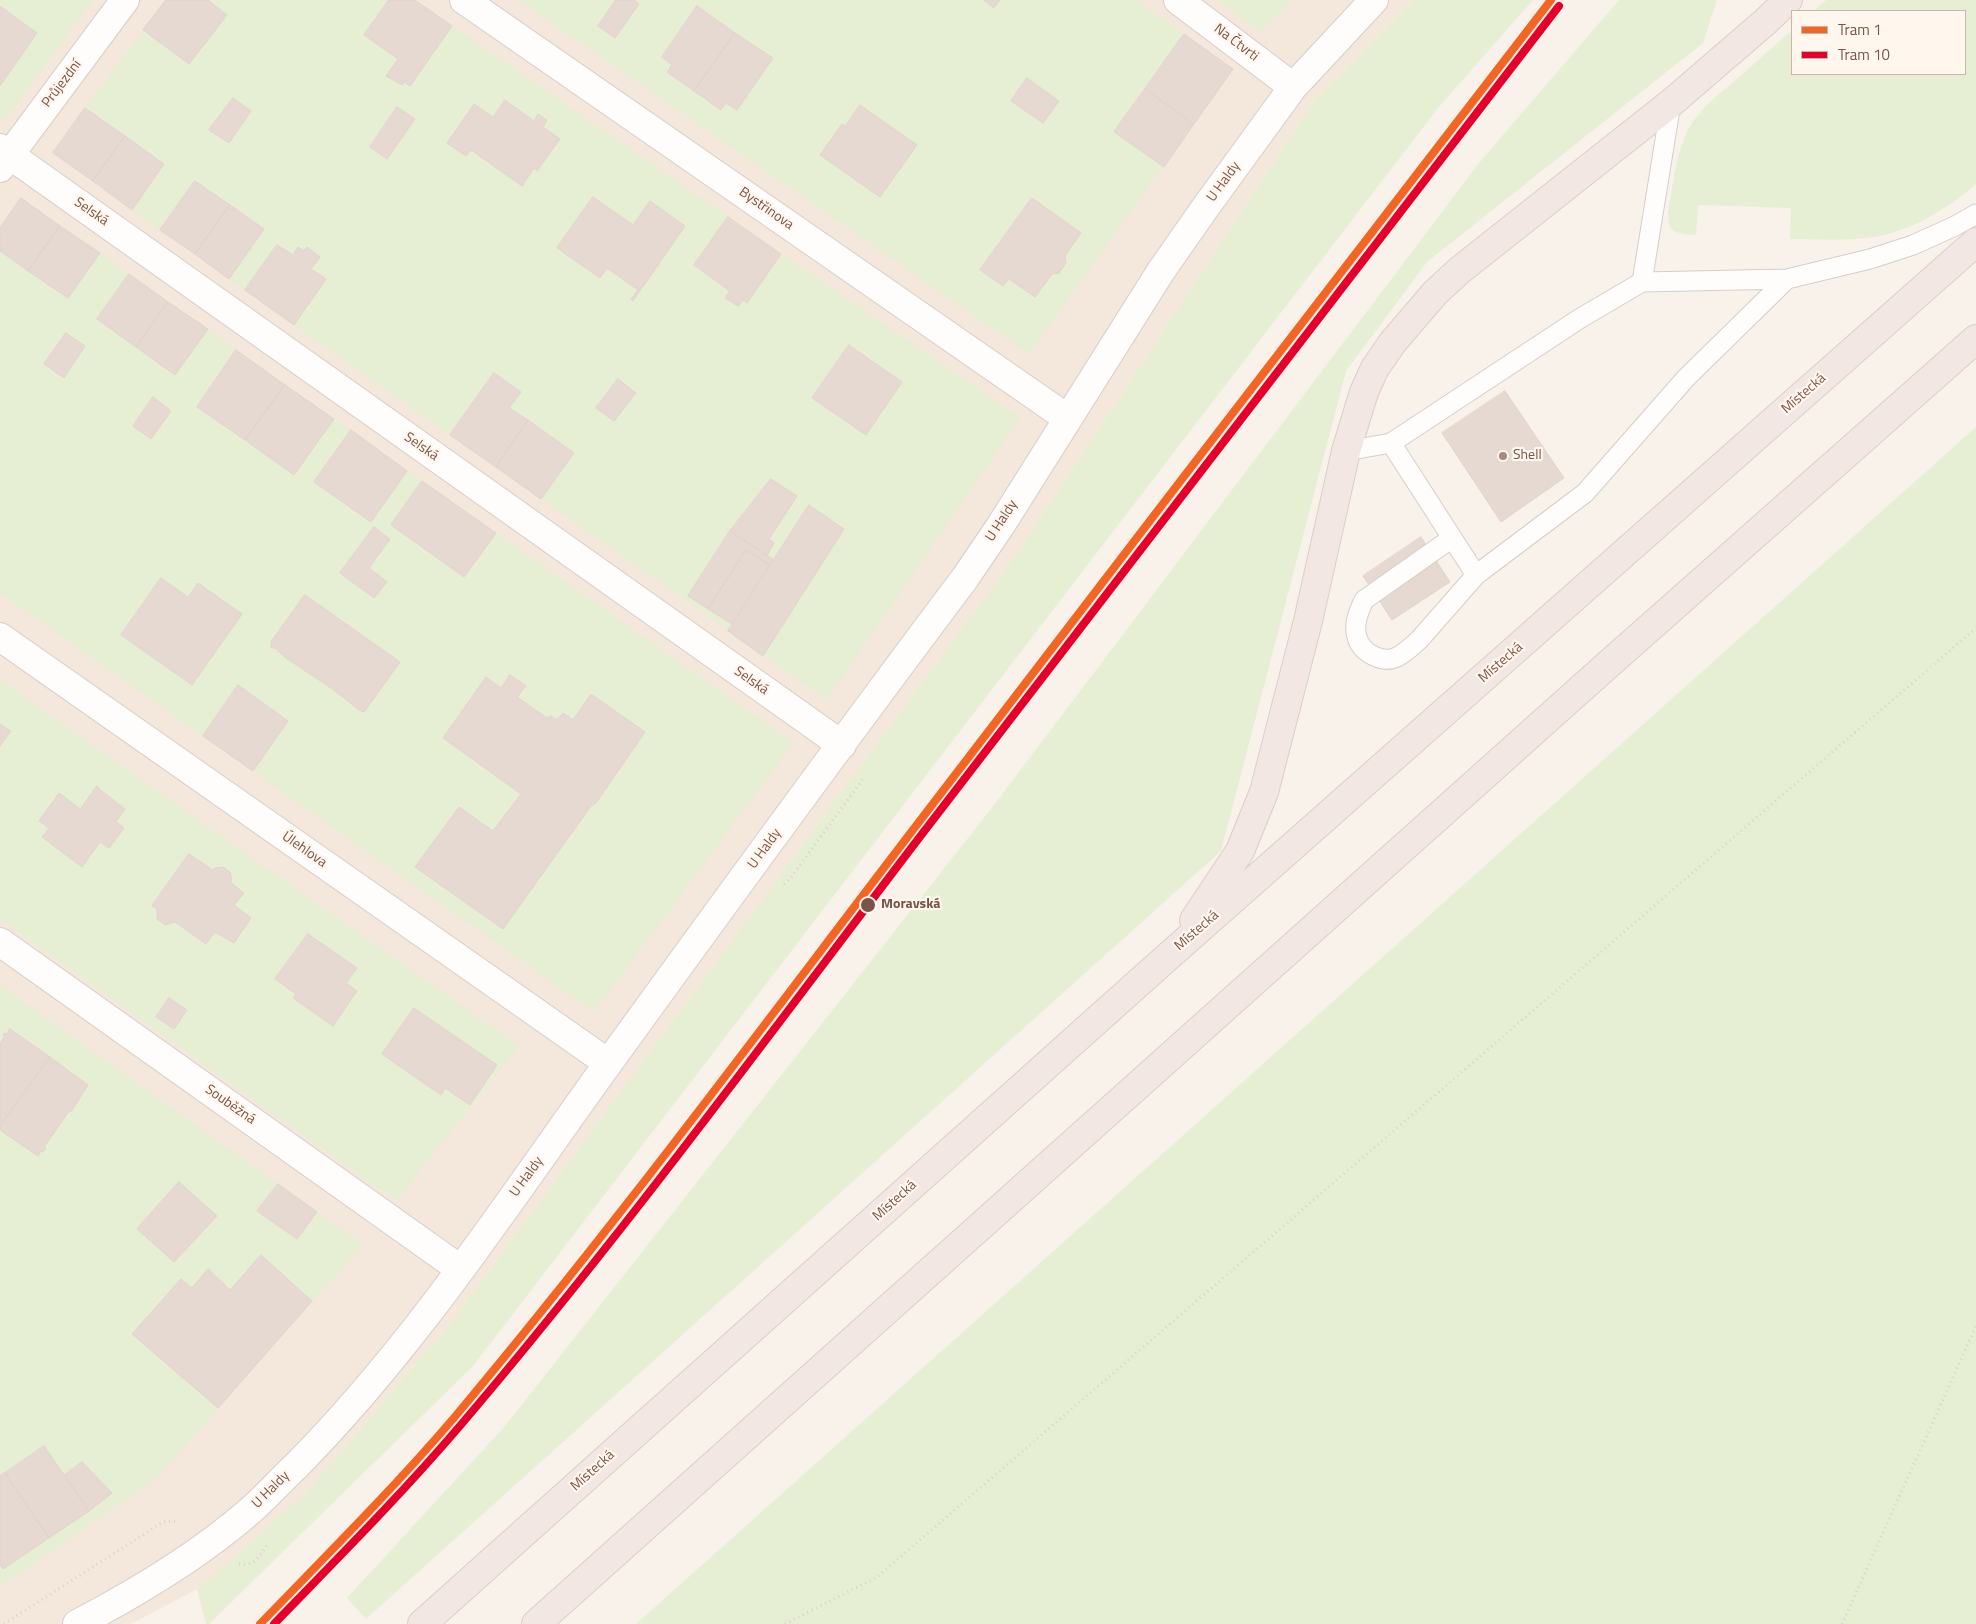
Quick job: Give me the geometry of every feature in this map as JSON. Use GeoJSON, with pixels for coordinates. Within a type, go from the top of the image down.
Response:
{"type":"FeatureCollection","features":[{"type":"Feature","properties":{"kind":"highway"},"geometry":{"type":"LineString","coordinates":[[1163,961],[1204,907],[1240,851],[1264,792],[1308,621],[1354,418],[1375,368],[1392,342],[1435,293],[1468,264],[1671,103],[1766,22],[1788,0]]}},
{"type":"Feature","properties":{"kind":"highway","name":"Místecká"},"geometry":{"type":"LineString","coordinates":[[422,1624],[1163,961],[1976,242]]}},
{"type":"Feature","properties":{"kind":"highway"},"geometry":{"type":"LineString","coordinates":[[536,1624],[1501,760],[1976,339]]}},
{"type":"Feature","properties":{"kind":"street","name":"Průjezdní"},"geometry":{"type":"LineString","coordinates":[[3,157],[125,0]]}},
{"type":"Feature","properties":{"kind":"street","name":"Bystřinova"},"geometry":{"type":"LineString","coordinates":[[464,0],[1068,418]]}},
{"type":"Feature","properties":{"kind":"street","name":"Na Čtvrti"},"geometry":{"type":"LineString","coordinates":[[1178,0],[1293,87]]}},
{"type":"Feature","properties":{"kind":"street","name":"U Haldy"},"geometry":{"type":"LineString","coordinates":[[77,1624],[159,1577],[209,1544],[252,1509],[352,1407],[390,1361],[460,1269],[965,578],[1182,240],[1293,87],[1374,0]]}},
{"type":"Feature","properties":{"kind":"street","name":"Selská"},"geometry":{"type":"LineString","coordinates":[[3,157],[842,745]]}},
{"type":"Feature","properties":{"kind":"street","name":"Úlehlova"},"geometry":{"type":"LineString","coordinates":[[0,638],[608,1064]]}},
{"type":"Feature","properties":{"kind":"street","name":"Souběžná"},"geometry":{"type":"LineString","coordinates":[[0,942],[460,1269]]}},
{"type":"Feature","properties":{"kind":"lane"},"geometry":{"type":"LineString","coordinates":[[1642,282],[1671,103]]}},
{"type":"Feature","properties":{"kind":"lane"},"geometry":{"type":"LineString","coordinates":[[1346,451],[1391,443],[1579,319],[1642,282],[1787,279],[1870,259],[1905,248],[1955,226],[1976,214]]}},
{"type":"Feature","properties":{"kind":"lane"},"geometry":{"type":"LineString","coordinates":[[1452,538],[1364,600],[1358,613],[1357,638],[1362,648],[1372,656],[1385,660],[1397,657],[1419,640],[1476,575],[1586,493],[1686,378],[1787,279]]}},
{"type":"Feature","properties":{"kind":"lane"},"geometry":{"type":"LineString","coordinates":[[1391,443],[1476,575]]}},
{"type":"Feature","properties":{"kind":"path"},"geometry":{"type":"LineString","coordinates":[[785,1624],[877,1577],[1976,628]]}},
{"type":"Feature","properties":{"kind":"path"},"geometry":{"type":"LineString","coordinates":[[1842,1624],[1976,1326]]}},
{"type":"Feature","properties":{"kind":"shaded area"},"geometry":{"type":"Polygon","coordinates":[[[0,0],[1414,0],[1316,98],[1016,555],[448,1326],[307,1492],[197,1589],[131,1624],[0,1624],[0,0]]]}},
{"type":"Feature","properties":{"kind":"green space"},"geometry":{"type":"Polygon","coordinates":[[[0,0],[93,0],[5,120],[0,117],[0,0]]]}},
{"type":"Feature","properties":{"kind":"green space"},"geometry":{"type":"Polygon","coordinates":[[[166,0],[415,0],[1020,418],[827,700],[53,153],[166,0]]]}},
{"type":"Feature","properties":{"kind":"green space"},"geometry":{"type":"Polygon","coordinates":[[[519,0],[1136,0],[1233,69],[1029,354],[519,0]]]}},
{"type":"Feature","properties":{"kind":"green space"},"geometry":{"type":"Polygon","coordinates":[[[1218,0],[1293,0],[1260,32],[1218,0]]]}},
{"type":"Feature","properties":{"kind":"green space"},"geometry":{"type":"Polygon","coordinates":[[[1414,0],[1533,0],[1438,108],[473,1366],[209,1624],[206,1624],[197,1589],[307,1492],[448,1326],[1016,555],[1316,98],[1414,0]]]}},
{"type":"Feature","properties":{"kind":"green space"},"geometry":{"type":"Polygon","coordinates":[[[1619,0],[1717,0],[1703,43],[1427,262],[1346,371],[1221,851],[366,1619],[347,1598],[505,1426],[994,805],[1479,163],[1619,0]]]}},
{"type":"Feature","properties":{"kind":"green space"},"geometry":{"type":"Polygon","coordinates":[[[1826,0],[1976,0],[1976,184],[1949,205],[1929,217],[1885,235],[1844,240],[1790,239],[1791,208],[1698,205],[1696,235],[1674,231],[1671,228],[1668,217],[1679,156],[1688,130],[1710,102],[1791,31],[1791,75],[1966,75],[1966,10],[1814,10],[1826,0]]]}},
{"type":"Feature","properties":{"kind":"green space"},"geometry":{"type":"Polygon","coordinates":[[[21,198],[794,743],[594,1012],[0,593],[0,228],[21,198]]]}},
{"type":"Feature","properties":{"kind":"green space"},"geometry":{"type":"Polygon","coordinates":[[[1976,427],[1976,1624],[636,1624],[1976,427]]]}},
{"type":"Feature","properties":{"kind":"green space"},"geometry":{"type":"Polygon","coordinates":[[[0,680],[519,1046],[396,1201],[0,919],[0,680]]]}},
{"type":"Feature","properties":{"kind":"green space"},"geometry":{"type":"Polygon","coordinates":[[[0,985],[363,1245],[156,1479],[0,1587],[0,985]]]}},
{"type":"Feature","properties":{"kind":"building"},"geometry":{"type":"Polygon","coordinates":[[[166,0],[208,0],[227,15],[189,64],[143,30],[166,0]]]}},
{"type":"Feature","properties":{"kind":"building"},"geometry":{"type":"Polygon","coordinates":[[[389,0],[415,0],[452,26],[410,86],[404,82],[402,85],[386,76],[398,59],[364,35],[389,0]]]}},
{"type":"Feature","properties":{"kind":"building"},"geometry":{"type":"Polygon","coordinates":[[[616,0],[634,0],[639,4],[615,38],[598,26],[616,0]]]}},
{"type":"Feature","properties":{"kind":"building"},"geometry":{"type":"Polygon","coordinates":[[[984,0],[1000,0],[994,8],[984,0]]]}},
{"type":"Feature","properties":{"kind":"building"},"geometry":{"type":"Polygon","coordinates":[[[0,6],[37,33],[0,86],[0,6]]]}},
{"type":"Feature","properties":{"kind":"building"},"geometry":{"type":"Polygon","coordinates":[[[697,6],[735,33],[694,91],[667,72],[672,65],[662,57],[697,6]]]}},
{"type":"Feature","properties":{"kind":"building"},"geometry":{"type":"Polygon","coordinates":[[[735,33],[773,58],[737,110],[726,103],[721,110],[694,91],[735,33]]]}},
{"type":"Feature","properties":{"kind":"building"},"geometry":{"type":"Polygon","coordinates":[[[1184,34],[1233,69],[1194,124],[1145,89],[1184,34]]]}},
{"type":"Feature","properties":{"kind":"building"},"geometry":{"type":"Polygon","coordinates":[[[1027,78],[1059,101],[1043,123],[1011,101],[1027,78]]]}},
{"type":"Feature","properties":{"kind":"building"},"geometry":{"type":"Polygon","coordinates":[[[1145,89],[1194,124],[1164,167],[1114,132],[1145,89]]]}},
{"type":"Feature","properties":{"kind":"building"},"geometry":{"type":"Polygon","coordinates":[[[233,98],[251,111],[229,143],[209,130],[233,98]]]}},
{"type":"Feature","properties":{"kind":"building"},"geometry":{"type":"Polygon","coordinates":[[[505,100],[534,121],[538,114],[547,120],[543,127],[560,139],[537,171],[534,168],[522,186],[471,150],[466,156],[447,143],[474,104],[493,117],[505,100]]]}},
{"type":"Feature","properties":{"kind":"building"},"geometry":{"type":"Polygon","coordinates":[[[860,105],[917,145],[880,197],[820,155],[842,124],[845,126],[860,105]]]}},
{"type":"Feature","properties":{"kind":"building"},"geometry":{"type":"Polygon","coordinates":[[[397,107],[415,119],[387,159],[370,147],[397,107]]]}},
{"type":"Feature","properties":{"kind":"building"},"geometry":{"type":"Polygon","coordinates":[[[85,108],[125,136],[93,181],[53,153],[85,108]]]}},
{"type":"Feature","properties":{"kind":"building"},"geometry":{"type":"Polygon","coordinates":[[[125,136],[164,164],[132,210],[93,181],[125,136]]]}},
{"type":"Feature","properties":{"kind":"building"},"geometry":{"type":"Polygon","coordinates":[[[195,181],[230,205],[195,254],[160,230],[195,181]]]}},
{"type":"Feature","properties":{"kind":"building"},"geometry":{"type":"Polygon","coordinates":[[[593,197],[633,225],[650,201],[685,226],[633,301],[631,299],[638,290],[607,268],[600,278],[557,248],[593,197]]]}},
{"type":"Feature","properties":{"kind":"building"},"geometry":{"type":"Polygon","coordinates":[[[21,198],[60,226],[28,271],[0,251],[0,228],[21,198]]]}},
{"type":"Feature","properties":{"kind":"building"},"geometry":{"type":"Polygon","coordinates":[[[1032,198],[1081,233],[1065,256],[1066,263],[1059,273],[1052,274],[1035,297],[1009,279],[1003,286],[980,270],[1032,198]]]}},
{"type":"Feature","properties":{"kind":"building"},"geometry":{"type":"Polygon","coordinates":[[[230,205],[264,229],[229,279],[195,254],[230,205]]]}},
{"type":"Feature","properties":{"kind":"building"},"geometry":{"type":"Polygon","coordinates":[[[728,217],[781,254],[747,303],[743,300],[738,306],[725,298],[730,291],[694,265],[728,217]]]}},
{"type":"Feature","properties":{"kind":"building"},"geometry":{"type":"Polygon","coordinates":[[[60,226],[100,253],[68,298],[28,271],[60,226]]]}},
{"type":"Feature","properties":{"kind":"building"},"geometry":{"type":"Polygon","coordinates":[[[277,245],[293,255],[298,247],[304,251],[307,247],[320,257],[311,269],[326,279],[294,325],[245,290],[277,245]]]}},
{"type":"Feature","properties":{"kind":"building"},"geometry":{"type":"Polygon","coordinates":[[[129,274],[168,302],[136,347],[97,319],[129,274]]]}},
{"type":"Feature","properties":{"kind":"building"},"geometry":{"type":"Polygon","coordinates":[[[168,302],[208,329],[175,375],[136,347],[168,302]]]}},
{"type":"Feature","properties":{"kind":"building"},"geometry":{"type":"Polygon","coordinates":[[[66,333],[85,346],[64,378],[44,364],[66,333]]]}},
{"type":"Feature","properties":{"kind":"building"},"geometry":{"type":"Polygon","coordinates":[[[849,345],[902,382],[866,435],[812,398],[849,345]]]}},
{"type":"Feature","properties":{"kind":"building"},"geometry":{"type":"Polygon","coordinates":[[[236,350],[285,385],[245,440],[197,407],[236,350]]]}},
{"type":"Feature","properties":{"kind":"building"},"geometry":{"type":"Polygon","coordinates":[[[494,373],[521,392],[509,408],[528,420],[496,467],[450,435],[494,373]]]}},
{"type":"Feature","properties":{"kind":"building"},"geometry":{"type":"Polygon","coordinates":[[[618,379],[636,393],[614,421],[596,408],[618,379]]]}},
{"type":"Feature","properties":{"kind":"building"},"geometry":{"type":"Polygon","coordinates":[[[285,385],[334,419],[294,475],[245,440],[285,385]]]}},
{"type":"Feature","properties":{"kind":"building","name":"Shell"},"geometry":{"type":"Polygon","coordinates":[[[1505,391],[1564,478],[1501,522],[1442,433],[1505,391]]]}},
{"type":"Feature","properties":{"kind":"building"},"geometry":{"type":"Polygon","coordinates":[[[153,397],[171,411],[151,439],[133,426],[153,397]]]}},
{"type":"Feature","properties":{"kind":"building"},"geometry":{"type":"Polygon","coordinates":[[[528,420],[574,453],[541,499],[496,467],[528,420]]]}},
{"type":"Feature","properties":{"kind":"building"},"geometry":{"type":"Polygon","coordinates":[[[351,430],[407,471],[371,522],[314,482],[351,430]]]}},
{"type":"Feature","properties":{"kind":"building"},"geometry":{"type":"Polygon","coordinates":[[[771,479],[797,496],[769,539],[774,543],[767,556],[730,531],[771,479]]]}},
{"type":"Feature","properties":{"kind":"building"},"geometry":{"type":"Polygon","coordinates":[[[422,481],[496,533],[464,577],[391,525],[422,481]]]}},
{"type":"Feature","properties":{"kind":"building"},"geometry":{"type":"Polygon","coordinates":[[[809,505],[844,529],[763,656],[728,631],[809,505]]]}},
{"type":"Feature","properties":{"kind":"building"},"geometry":{"type":"Polygon","coordinates":[[[374,527],[390,539],[369,568],[387,582],[374,598],[340,573],[374,527]]]}},
{"type":"Feature","properties":{"kind":"building"},"geometry":{"type":"Polygon","coordinates":[[[730,531],[774,560],[770,565],[746,550],[708,609],[688,596],[730,531]]]}},
{"type":"Feature","properties":{"kind":"building"},"geometry":{"type":"Polygon","coordinates":[[[1421,537],[1450,582],[1392,620],[1363,576],[1421,537]]]}},
{"type":"Feature","properties":{"kind":"building"},"geometry":{"type":"Polygon","coordinates":[[[746,550],[770,565],[732,624],[708,609],[746,550]]]}},
{"type":"Feature","properties":{"kind":"building"},"geometry":{"type":"Polygon","coordinates":[[[161,578],[188,597],[198,583],[242,614],[192,685],[121,635],[161,578]]]}},
{"type":"Feature","properties":{"kind":"building"},"geometry":{"type":"Polygon","coordinates":[[[305,595],[400,662],[364,712],[286,658],[275,648],[271,648],[271,642],[305,595]]]}},
{"type":"Feature","properties":{"kind":"building"},"geometry":{"type":"Polygon","coordinates":[[[510,675],[526,686],[517,697],[547,718],[551,716],[557,720],[563,713],[573,720],[591,694],[645,732],[596,803],[591,806],[503,929],[415,867],[459,807],[493,831],[521,794],[443,738],[486,677],[501,688],[510,675]]]}},
{"type":"Feature","properties":{"kind":"building"},"geometry":{"type":"Polygon","coordinates":[[[238,685],[288,721],[253,771],[203,736],[238,685]]]}},
{"type":"Feature","properties":{"kind":"building"},"geometry":{"type":"Polygon","coordinates":[[[0,724],[11,731],[0,746],[0,724]]]}},
{"type":"Feature","properties":{"kind":"building"},"geometry":{"type":"Polygon","coordinates":[[[97,786],[125,809],[116,822],[124,828],[109,848],[100,842],[82,867],[42,837],[49,828],[39,821],[59,793],[80,809],[97,786]]]}},
{"type":"Feature","properties":{"kind":"building"},"geometry":{"type":"Polygon","coordinates":[[[189,854],[213,870],[223,867],[230,872],[232,880],[230,882],[244,893],[234,905],[251,918],[234,943],[215,932],[206,944],[175,922],[165,925],[157,919],[157,909],[152,906],[189,854]]]}},
{"type":"Feature","properties":{"kind":"building"},"geometry":{"type":"Polygon","coordinates":[[[308,934],[357,968],[346,983],[357,991],[333,1026],[293,998],[296,994],[275,979],[308,934]]]}},
{"type":"Feature","properties":{"kind":"building"},"geometry":{"type":"Polygon","coordinates":[[[169,998],[187,1010],[174,1029],[156,1017],[169,998]]]}},
{"type":"Feature","properties":{"kind":"building"},"geometry":{"type":"Polygon","coordinates":[[[414,1008],[497,1065],[470,1105],[445,1088],[441,1095],[382,1054],[414,1008]]]}},
{"type":"Feature","properties":{"kind":"building"},"geometry":{"type":"Polygon","coordinates":[[[10,1029],[50,1057],[0,1126],[0,1043],[5,1036],[3,1035],[7,1034],[10,1029]]]}},
{"type":"Feature","properties":{"kind":"building"},"geometry":{"type":"Polygon","coordinates":[[[50,1057],[88,1085],[71,1112],[70,1110],[44,1147],[46,1148],[38,1156],[0,1130],[0,1126],[50,1057]]]}},
{"type":"Feature","properties":{"kind":"building"},"geometry":{"type":"Polygon","coordinates":[[[179,1182],[217,1216],[174,1262],[137,1229],[179,1182]]]}},
{"type":"Feature","properties":{"kind":"building"},"geometry":{"type":"Polygon","coordinates":[[[278,1184],[317,1212],[297,1239],[257,1211],[278,1184]]]}},
{"type":"Feature","properties":{"kind":"building"},"geometry":{"type":"Polygon","coordinates":[[[261,1255],[312,1301],[218,1408],[132,1334],[181,1279],[192,1288],[208,1269],[230,1290],[261,1255]]]}},
{"type":"Feature","properties":{"kind":"building"},"geometry":{"type":"Polygon","coordinates":[[[44,1446],[89,1511],[49,1538],[5,1473],[44,1446]]]}},
{"type":"Feature","properties":{"kind":"building"},"geometry":{"type":"Polygon","coordinates":[[[82,1462],[112,1493],[89,1511],[65,1475],[82,1462]]]}},
{"type":"Feature","properties":{"kind":"building"},"geometry":{"type":"Polygon","coordinates":[[[5,1473],[49,1538],[3,1569],[0,1565],[0,1476],[5,1473]]]}},
{"type":"Feature","properties":{"kind":"tram line","name":"1"},"geometry":{"type":"LineString","coordinates":[[260,1624],[406,1472],[453,1419],[570,1276],[1551,0]]}},
{"type":"Feature","properties":{"kind":"tram line","name":"10"},"geometry":{"type":"LineString","coordinates":[[274,1624],[437,1453],[578,1283],[1559,6]]}},
{"type":"Feature","properties":{"kind":"place","name":"Shell"},"geometry":{"type":"Point","coordinates":[1503,456]}},
{"type":"Feature","properties":{"kind":"place","name":"Moravská"},"geometry":{"type":"Point","coordinates":[868,905]}}]}
